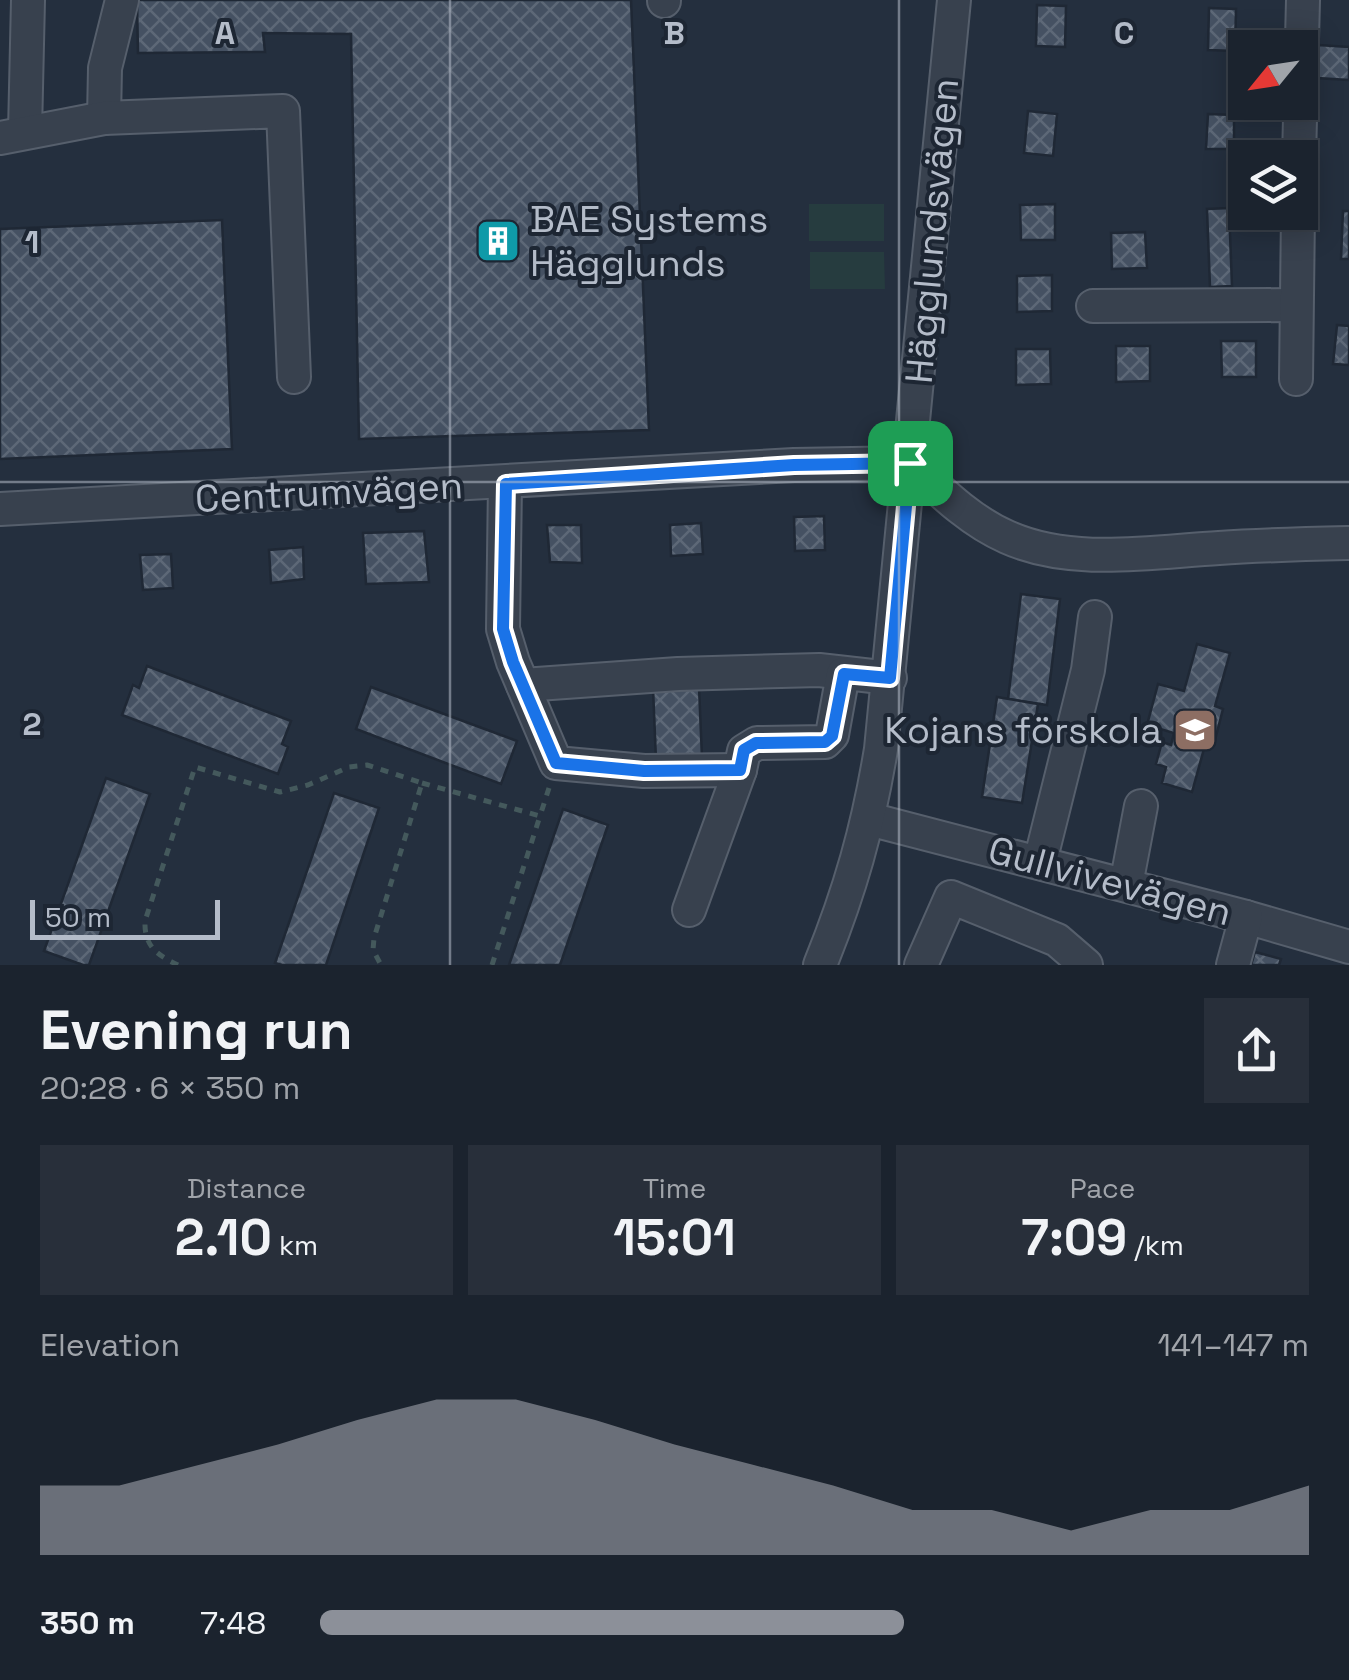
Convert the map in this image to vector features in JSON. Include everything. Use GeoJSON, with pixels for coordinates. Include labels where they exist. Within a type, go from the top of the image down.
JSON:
{"type":"FeatureCollection","features":[{"type":"Feature","properties":{"kind":"street"},"geometry":{"type":"LineString","coordinates":[[28,0],[12,135],[104,118],[283,112],[294,377]]}},
{"type":"Feature","properties":{"kind":"street"},"geometry":{"type":"LineString","coordinates":[[104,118],[105,68],[122,0]]}},
{"type":"Feature","properties":{"kind":"street","name":"Hägglundsvägen"},"geometry":{"type":"LineString","coordinates":[[820,965],[850,890],[869,819],[890,678],[954,0]]}},
{"type":"Feature","properties":{"kind":"street"},"geometry":{"type":"LineString","coordinates":[[1299,140],[1303,0]]}},
{"type":"Feature","properties":{"kind":"street"},"geometry":{"type":"LineString","coordinates":[[1296,380],[1298,230]]}},
{"type":"Feature","properties":{"kind":"street"},"geometry":{"type":"LineString","coordinates":[[1093,306],[1296,305]]}},
{"type":"Feature","properties":{"kind":"street"},"geometry":{"type":"LineString","coordinates":[[910,463],[944,495],[990,529],[1011,540],[1049,550],[1129,554],[1349,543]]}},
{"type":"Feature","properties":{"kind":"street","name":"Centrumvägen"},"geometry":{"type":"LineString","coordinates":[[0,509],[506,484],[794,465],[910,463]]}},
{"type":"Feature","properties":{"kind":"street"},"geometry":{"type":"LineString","coordinates":[[506,484],[503,629],[556,763],[644,771],[740,770]]}},
{"type":"Feature","properties":{"kind":"street"},"geometry":{"type":"LineString","coordinates":[[1040,862],[1088,670],[1095,617]]}},
{"type":"Feature","properties":{"kind":"street"},"geometry":{"type":"LineString","coordinates":[[523,685],[678,674],[819,670],[890,678]]}},
{"type":"Feature","properties":{"kind":"street"},"geometry":{"type":"LineString","coordinates":[[689,910],[744,750],[756,743],[825,742],[832,736],[844,674]]}},
{"type":"Feature","properties":{"kind":"street"},"geometry":{"type":"LineString","coordinates":[[1126,885],[1141,806]]}},
{"type":"Feature","properties":{"kind":"street","name":"Gullvivevägen"},"geometry":{"type":"LineString","coordinates":[[869,819],[1246,917],[1310,951],[1349,948]]}},
{"type":"Feature","properties":{"kind":"street"},"geometry":{"type":"LineString","coordinates":[[921,965],[951,897],[965,843]]}},
{"type":"Feature","properties":{"kind":"street"},"geometry":{"type":"LineString","coordinates":[[951,897],[1057,940],[1086,965]]}},
{"type":"Feature","properties":{"kind":"street"},"geometry":{"type":"LineString","coordinates":[[1233,965],[1246,917]]}},
{"type":"Feature","properties":{"kind":"path"},"geometry":{"type":"LineString","coordinates":[[492,965],[556,763]]}},
{"type":"Feature","properties":{"kind":"path"},"geometry":{"type":"LineString","coordinates":[[178,965],[154,952],[144,933],[145,921],[196,766],[280,792],[308,786],[349,767],[367,765],[540,816]]}},
{"type":"Feature","properties":{"kind":"path"},"geometry":{"type":"LineString","coordinates":[[380,965],[374,938],[422,783]]}},
{"type":"Feature","properties":{"kind":"green space"},"geometry":{"type":"Polygon","coordinates":[[[809,204],[884,204],[884,241],[809,241],[809,204]]]}},
{"type":"Feature","properties":{"kind":"green space"},"geometry":{"type":"Polygon","coordinates":[[[810,252],[884,252],[885,289],[810,289],[810,252]]]}},
{"type":"Feature","properties":{"kind":"building","name":"BAE Systems Hägglunds"},"geometry":{"type":"Polygon","coordinates":[[[137,0],[631,0],[649,430],[359,439],[351,34],[263,33],[265,52],[138,53],[137,0]]]}},
{"type":"Feature","properties":{"kind":"building"},"geometry":{"type":"Polygon","coordinates":[[[1037,5],[1066,6],[1065,47],[1036,46],[1037,5]]]}},
{"type":"Feature","properties":{"kind":"building"},"geometry":{"type":"Polygon","coordinates":[[[1209,8],[1236,9],[1236,30],[1228,30],[1228,51],[1208,50],[1209,8]]]}},
{"type":"Feature","properties":{"kind":"building"},"geometry":{"type":"Polygon","coordinates":[[[1318,45],[1349,47],[1349,80],[1318,78],[1318,45]]]}},
{"type":"Feature","properties":{"kind":"building"},"geometry":{"type":"Polygon","coordinates":[[[1028,111],[1057,114],[1053,156],[1024,153],[1028,111]]]}},
{"type":"Feature","properties":{"kind":"building"},"geometry":{"type":"Polygon","coordinates":[[[1208,114],[1228,115],[1228,120],[1234,120],[1234,140],[1228,140],[1228,149],[1206,149],[1208,114]]]}},
{"type":"Feature","properties":{"kind":"building"},"geometry":{"type":"Polygon","coordinates":[[[1055,204],[1055,240],[1021,240],[1020,205],[1055,204]]]}},
{"type":"Feature","properties":{"kind":"building"},"geometry":{"type":"Polygon","coordinates":[[[1228,208],[1232,286],[1210,287],[1207,209],[1228,208]]]}},
{"type":"Feature","properties":{"kind":"building"},"geometry":{"type":"Polygon","coordinates":[[[1343,211],[1349,211],[1349,259],[1341,259],[1343,211]]]}},
{"type":"Feature","properties":{"kind":"building"},"geometry":{"type":"Polygon","coordinates":[[[222,220],[232,449],[0,459],[0,229],[222,220]]]}},
{"type":"Feature","properties":{"kind":"building"},"geometry":{"type":"Polygon","coordinates":[[[1145,232],[1147,268],[1112,269],[1111,233],[1145,232]]]}},
{"type":"Feature","properties":{"kind":"building"},"geometry":{"type":"Polygon","coordinates":[[[1052,275],[1052,311],[1017,312],[1017,276],[1052,275]]]}},
{"type":"Feature","properties":{"kind":"building"},"geometry":{"type":"Polygon","coordinates":[[[1337,325],[1349,326],[1349,365],[1333,364],[1337,325]]]}},
{"type":"Feature","properties":{"kind":"building"},"geometry":{"type":"Polygon","coordinates":[[[1221,341],[1256,341],[1256,377],[1222,377],[1221,341]]]}},
{"type":"Feature","properties":{"kind":"building"},"geometry":{"type":"Polygon","coordinates":[[[1116,346],[1150,346],[1150,381],[1116,382],[1116,346]]]}},
{"type":"Feature","properties":{"kind":"building"},"geometry":{"type":"Polygon","coordinates":[[[1016,349],[1050,349],[1051,384],[1016,385],[1016,349]]]}},
{"type":"Feature","properties":{"kind":"building"},"geometry":{"type":"Polygon","coordinates":[[[824,516],[825,550],[795,551],[794,517],[824,516]]]}},
{"type":"Feature","properties":{"kind":"building"},"geometry":{"type":"Polygon","coordinates":[[[701,523],[703,554],[671,556],[670,525],[701,523]]]}},
{"type":"Feature","properties":{"kind":"building"},"geometry":{"type":"Polygon","coordinates":[[[547,525],[581,525],[582,563],[550,562],[547,525]]]}},
{"type":"Feature","properties":{"kind":"building"},"geometry":{"type":"Polygon","coordinates":[[[424,531],[429,582],[366,584],[363,533],[424,531]]]}},
{"type":"Feature","properties":{"kind":"building"},"geometry":{"type":"Polygon","coordinates":[[[303,547],[304,579],[271,583],[269,550],[303,547]]]}},
{"type":"Feature","properties":{"kind":"building"},"geometry":{"type":"Polygon","coordinates":[[[171,554],[173,588],[143,590],[140,555],[171,554]]]}},
{"type":"Feature","properties":{"kind":"building"},"geometry":{"type":"Polygon","coordinates":[[[1021,594],[1060,599],[1047,705],[1008,699],[1021,594]]]}},
{"type":"Feature","properties":{"kind":"building"},"geometry":{"type":"Polygon","coordinates":[[[1197,644],[1230,653],[1215,706],[1223,709],[1215,740],[1207,738],[1192,792],[1162,783],[1166,767],[1156,764],[1162,742],[1171,745],[1174,733],[1147,725],[1158,684],[1184,691],[1197,644]]]}},
{"type":"Feature","properties":{"kind":"building"},"geometry":{"type":"Polygon","coordinates":[[[147,666],[291,721],[282,744],[288,747],[278,774],[122,715],[133,685],[139,688],[147,666]]]}},
{"type":"Feature","properties":{"kind":"building"},"geometry":{"type":"Polygon","coordinates":[[[371,687],[517,741],[501,784],[356,729],[371,687]]]}},
{"type":"Feature","properties":{"kind":"building"},"geometry":{"type":"Polygon","coordinates":[[[699,687],[702,758],[656,760],[653,688],[699,687]]]}},
{"type":"Feature","properties":{"kind":"building"},"geometry":{"type":"Polygon","coordinates":[[[997,697],[1038,704],[1022,803],[982,797],[997,697]]]}},
{"type":"Feature","properties":{"kind":"building"},"geometry":{"type":"Polygon","coordinates":[[[106,778],[150,794],[89,965],[83,965],[44,951],[106,778]]]}},
{"type":"Feature","properties":{"kind":"building"},"geometry":{"type":"Polygon","coordinates":[[[334,793],[379,808],[326,965],[275,963],[334,793]]]}},
{"type":"Feature","properties":{"kind":"building"},"geometry":{"type":"Polygon","coordinates":[[[563,809],[608,825],[560,965],[509,965],[563,809]]]}},
{"type":"Feature","properties":{"kind":"building"},"geometry":{"type":"Polygon","coordinates":[[[1255,952],[1281,959],[1279,965],[1251,965],[1255,952]]]}},
{"type":"Feature","properties":{"kind":"place","name":"BAE Systems Hägglunds"},"geometry":{"type":"Point","coordinates":[498,241]}},
{"type":"Feature","properties":{"kind":"place","name":"Kojans förskola"},"geometry":{"type":"Point","coordinates":[1195,730]}},
{"type":"Feature","properties":{"kind":"route"},"geometry":{"type":"LineString","coordinates":[[910,463],[890,678],[844,674],[832,736],[825,742],[756,743],[744,750],[740,770],[644,771],[556,763],[503,629],[506,484],[794,465],[910,463]]}}]}
